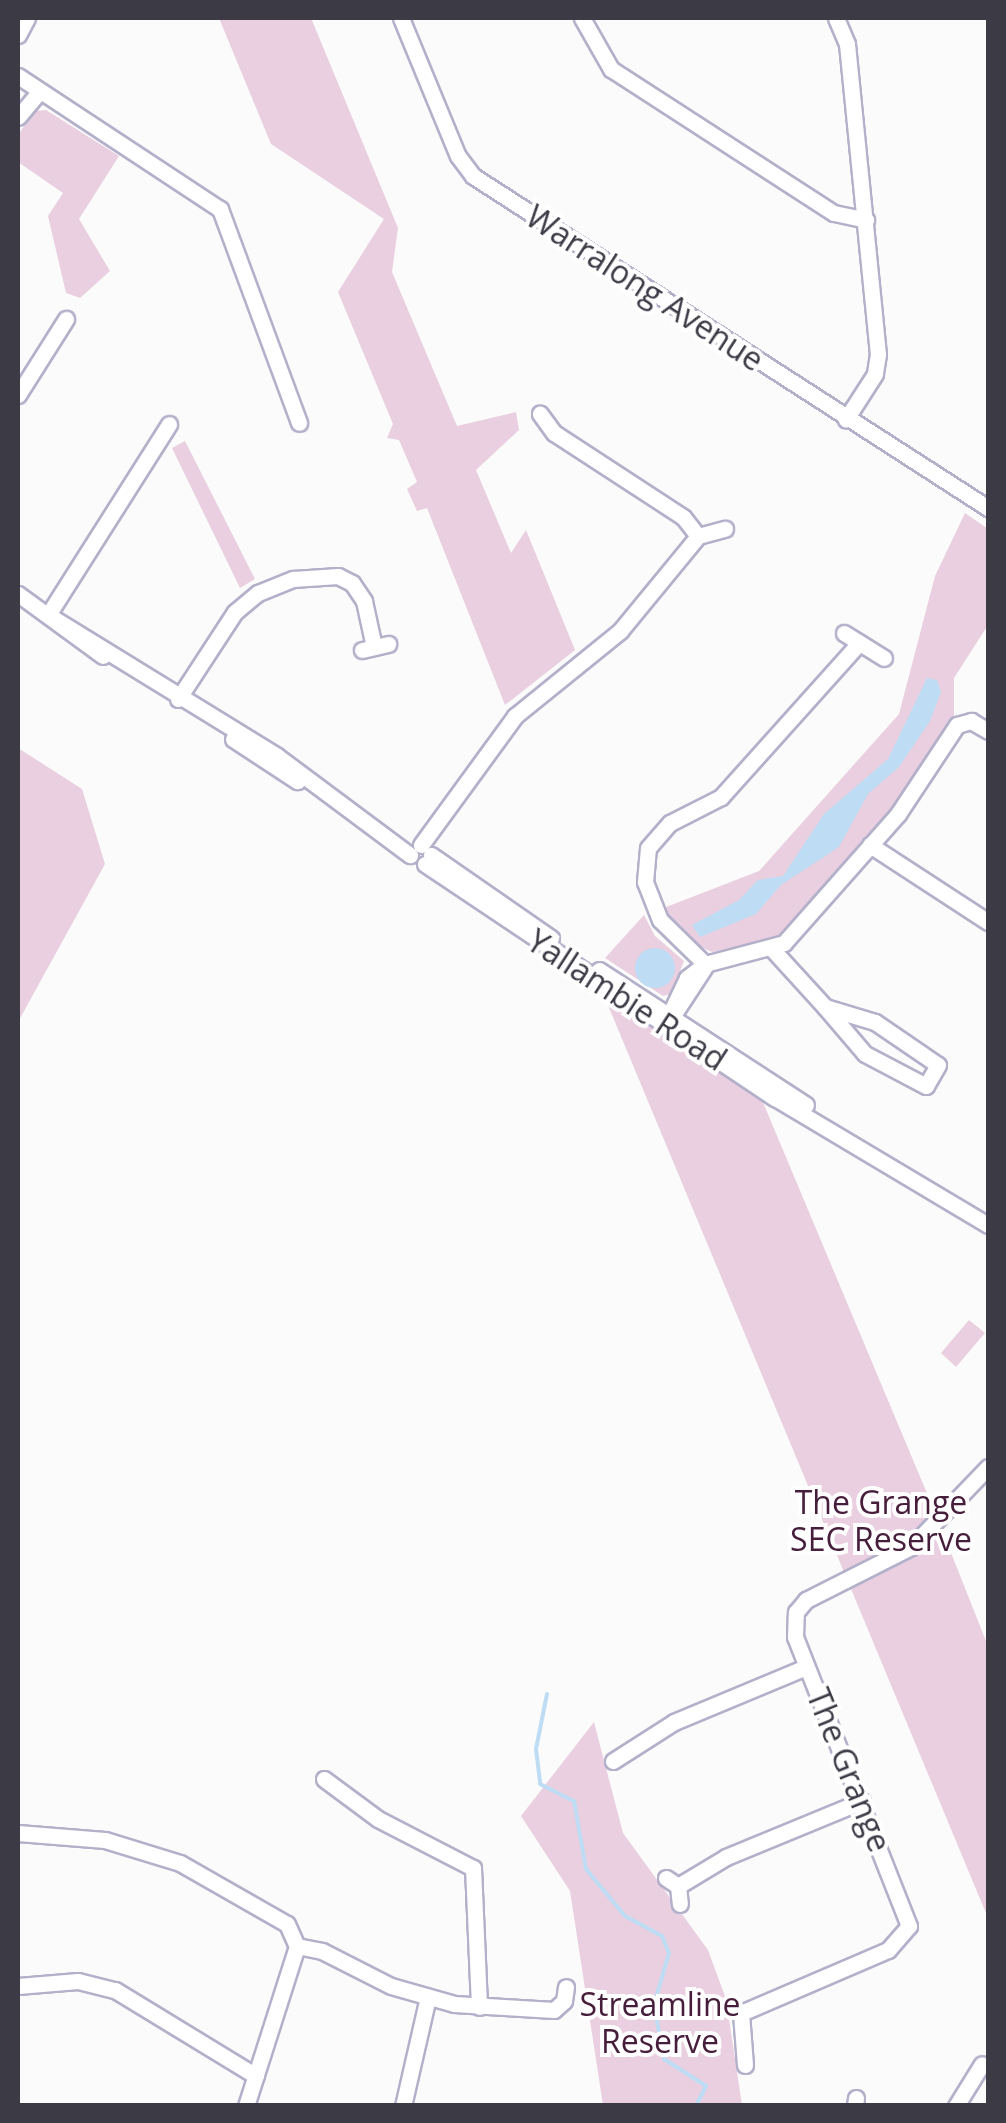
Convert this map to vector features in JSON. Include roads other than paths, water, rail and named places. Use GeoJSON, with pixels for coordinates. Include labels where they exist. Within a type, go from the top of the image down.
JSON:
{"type":"FeatureCollection","features":[{"type":"Feature","properties":{"kind":"street"},"geometry":{"type":"LineString","coordinates":[[18,26],[26,18]]}},
{"type":"Feature","properties":{"kind":"street"},"geometry":{"type":"LineString","coordinates":[[18,35],[26,18]]}},
{"type":"Feature","properties":{"kind":"street","name":"Warralong Avenue"},"geometry":{"type":"LineString","coordinates":[[401,18],[467,171],[963,496],[988,517]]}},
{"type":"Feature","properties":{"kind":"street"},"geometry":{"type":"LineString","coordinates":[[582,18],[611,69],[834,213],[866,220]]}},
{"type":"Feature","properties":{"kind":"street"},"geometry":{"type":"LineString","coordinates":[[836,18],[847,44],[878,362],[846,420]]}},
{"type":"Feature","properties":{"kind":"street"},"geometry":{"type":"LineString","coordinates":[[18,110],[29,84]]}},
{"type":"Feature","properties":{"kind":"street"},"geometry":{"type":"LineString","coordinates":[[18,118],[29,84]]}},
{"type":"Feature","properties":{"kind":"street"},"geometry":{"type":"LineString","coordinates":[[29,84],[226,216],[299,424]]}},
{"type":"Feature","properties":{"kind":"street"},"geometry":{"type":"LineString","coordinates":[[18,396],[66,319]]}},
{"type":"Feature","properties":{"kind":"street"},"geometry":{"type":"LineString","coordinates":[[540,414],[554,433],[684,517],[698,536]]}},
{"type":"Feature","properties":{"kind":"street"},"geometry":{"type":"LineString","coordinates":[[48,614],[170,424]]}},
{"type":"Feature","properties":{"kind":"street","name":"Warralong Avenue"},"geometry":{"type":"LineString","coordinates":[[963,496],[988,508]]}},
{"type":"Feature","properties":{"kind":"street"},"geometry":{"type":"LineString","coordinates":[[422,853],[515,716],[620,631],[698,536],[725,529]]}},
{"type":"Feature","properties":{"kind":"street"},"geometry":{"type":"LineString","coordinates":[[178,699],[235,612],[258,593],[294,579],[338,576],[352,582],[364,601],[375,647]]}},
{"type":"Feature","properties":{"kind":"street","name":"Yallambie Road"},"geometry":{"type":"LineString","coordinates":[[18,594],[94,651],[123,664],[225,730],[274,770],[315,789],[370,826],[422,853],[835,1129],[988,1225]]}},
{"type":"Feature","properties":{"kind":"street"},"geometry":{"type":"LineString","coordinates":[[844,633],[884,658]]}},
{"type":"Feature","properties":{"kind":"street"},"geometry":{"type":"LineString","coordinates":[[705,964],[673,938],[655,910],[644,873],[648,848],[663,828],[721,797],[859,643]]}},
{"type":"Feature","properties":{"kind":"street"},"geometry":{"type":"LineString","coordinates":[[669,1019],[687,978],[705,964],[736,951],[773,950],[870,845],[965,721],[988,731]]}},
{"type":"Feature","properties":{"kind":"street"},"geometry":{"type":"LineString","coordinates":[[870,845],[988,922]]}},
{"type":"Feature","properties":{"kind":"street"},"geometry":{"type":"LineString","coordinates":[[773,950],[865,1054],[926,1086],[938,1065],[875,1022],[825,1006]]}},
{"type":"Feature","properties":{"kind":"street","name":"Yallambie Road"},"geometry":{"type":"LineString","coordinates":[[959,1210],[988,1235]]}},
{"type":"Feature","properties":{"kind":"street","name":"The Grange"},"geometry":{"type":"LineString","coordinates":[[745,2065],[741,2013],[888,1950],[906,1933],[908,1913],[793,1628],[800,1605],[911,1546],[982,1490],[988,1467]]}},
{"type":"Feature","properties":{"kind":"street"},"geometry":{"type":"LineString","coordinates":[[613,1761],[674,1722],[806,1668]]}},
{"type":"Feature","properties":{"kind":"street"},"geometry":{"type":"LineString","coordinates":[[341,1792],[351,1777]]}},
{"type":"Feature","properties":{"kind":"street"},"geometry":{"type":"LineString","coordinates":[[324,1779],[392,1828],[473,1868],[479,2007]]}},
{"type":"Feature","properties":{"kind":"street"},"geometry":{"type":"LineString","coordinates":[[680,1904],[672,1882],[862,1801]]}},
{"type":"Feature","properties":{"kind":"street"},"geometry":{"type":"LineString","coordinates":[[18,1833],[106,1840],[180,1863],[287,1924],[297,1946],[246,2106]]}},
{"type":"Feature","properties":{"kind":"street"},"geometry":{"type":"LineString","coordinates":[[297,1946],[428,1997],[479,2007],[554,2010],[564,2002],[566,1987]]}},
{"type":"Feature","properties":{"kind":"street"},"geometry":{"type":"LineString","coordinates":[[18,1986],[78,1981],[115,1990],[256,2076]]}},
{"type":"Feature","properties":{"kind":"street"},"geometry":{"type":"LineString","coordinates":[[403,2106],[428,1997]]}},
{"type":"Feature","properties":{"kind":"street"},"geometry":{"type":"LineString","coordinates":[[956,2106],[982,2064]]}},
{"type":"Feature","properties":{"kind":"water"},"geometry":{"type":"Polygon","coordinates":[[[927,678],[937,680],[941,692],[930,721],[899,767],[868,794],[839,847],[781,885],[756,914],[700,937],[692,925],[739,900],[758,880],[783,876],[824,814],[888,759],[927,678]]]}},
{"type":"Feature","properties":{"kind":"water"},"geometry":{"type":"Polygon","coordinates":[[[655,948],[669,954],[675,968],[669,982],[655,988],[641,982],[635,968],[641,954],[655,948]]]}},
{"type":"Feature","properties":{"kind":"waterway"},"geometry":{"type":"LineString","coordinates":[[547,1694],[536,1749],[540,1784],[574,1801],[586,1869],[625,1916],[662,1936],[669,1953],[654,2005],[664,2059],[706,2086],[696,2106]]}},
{"type":"Feature","properties":{"kind":"park label","name":"The Grange SEC Reserve"},"geometry":{"type":"Point","coordinates":[881,1522]}},
{"type":"Feature","properties":{"kind":"park label","name":"Streamline Reserve"},"geometry":{"type":"Point","coordinates":[660,2024]}}]}
